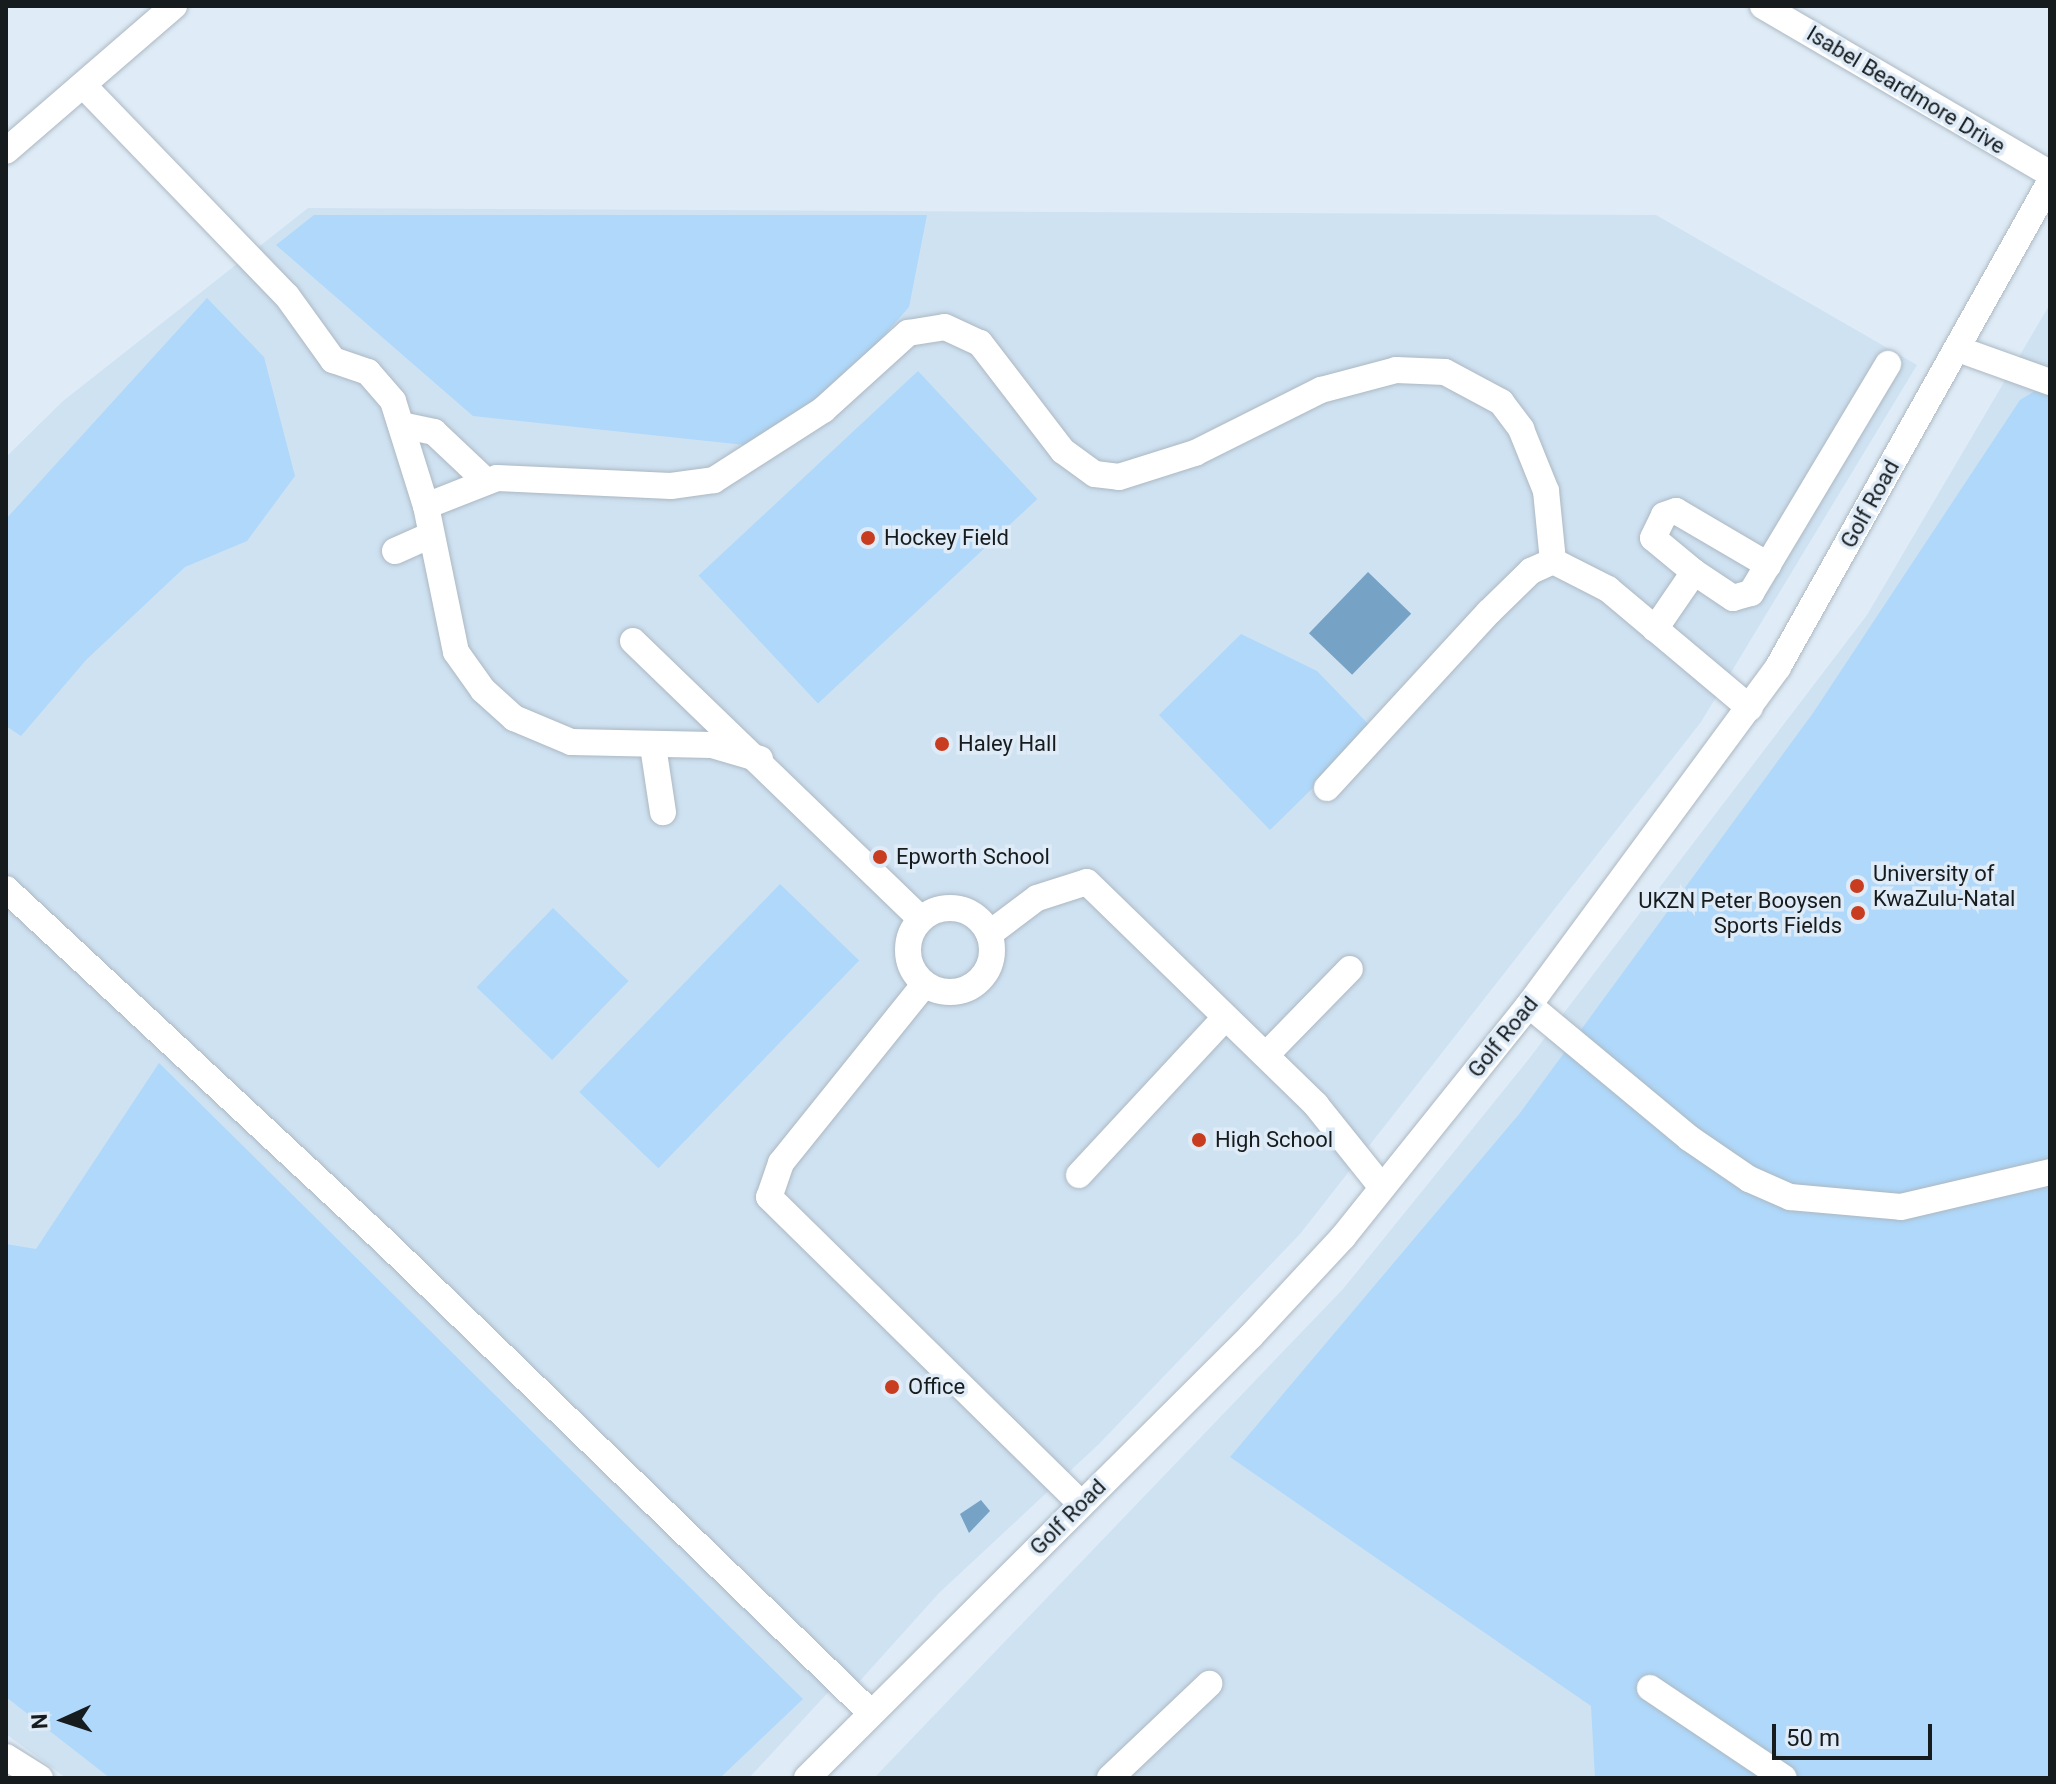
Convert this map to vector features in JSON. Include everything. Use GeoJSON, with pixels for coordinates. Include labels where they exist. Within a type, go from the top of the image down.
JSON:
{"type":"FeatureCollection","features":[{"type":"Feature","properties":{"kind":"street"},"geometry":{"type":"LineString","coordinates":[[6,151],[174,6]]}},
{"type":"Feature","properties":{"kind":"street","name":"Isabel Beardmore Drive"},"geometry":{"type":"LineString","coordinates":[[1763,6],[2050,174]]}},
{"type":"Feature","properties":{"kind":"street"},"geometry":{"type":"LineString","coordinates":[[83,85],[242,255],[287,296],[333,360],[381,384],[401,425],[426,506],[436,577],[456,652],[514,718],[571,742],[712,745],[760,759]]}},
{"type":"Feature","properties":{"kind":"street","name":"Golf Road"},"geometry":{"type":"LineString","coordinates":[[808,1778],[1251,1336],[1529,1005],[1750,708],[1958,349],[2050,182]]}},
{"type":"Feature","properties":{"kind":"street"},"geometry":{"type":"LineString","coordinates":[[426,506],[486,481],[714,480],[823,410],[908,333],[945,327],[980,343],[1063,451],[1095,474],[1119,477],[1195,453],[1321,390],[1396,370],[1445,372],[1501,402],[1521,429],[1546,491],[1553,561]]}},
{"type":"Feature","properties":{"kind":"street"},"geometry":{"type":"LineString","coordinates":[[1958,349],[2050,382]]}},
{"type":"Feature","properties":{"kind":"street"},"geometry":{"type":"LineString","coordinates":[[1768,565],[1676,511],[1664,515],[1653,538],[1694,572],[1742,599],[1768,565],[1888,364]]}},
{"type":"Feature","properties":{"kind":"street"},"geometry":{"type":"LineString","coordinates":[[401,425],[434,432],[486,481]]}},
{"type":"Feature","properties":{"kind":"street"},"geometry":{"type":"LineString","coordinates":[[395,551],[431,535]]}},
{"type":"Feature","properties":{"kind":"street"},"geometry":{"type":"LineString","coordinates":[[1327,788],[1489,612],[1531,571],[1553,561],[1581,570],[1750,708]]}},
{"type":"Feature","properties":{"kind":"street"},"geometry":{"type":"LineString","coordinates":[[1655,629],[1694,572]]}},
{"type":"Feature","properties":{"kind":"street"},"geometry":{"type":"LineString","coordinates":[[633,641],[760,759],[921,919]]}},
{"type":"Feature","properties":{"kind":"street"},"geometry":{"type":"LineString","coordinates":[[653,746],[663,812]]}},
{"type":"Feature","properties":{"kind":"street"},"geometry":{"type":"LineString","coordinates":[[989,934],[1037,898],[1087,882],[1224,1019],[1266,1055],[1380,1185]]}},
{"type":"Feature","properties":{"kind":"street"},"geometry":{"type":"LineString","coordinates":[[6,889],[385,1242],[871,1713]]}},
{"type":"Feature","properties":{"kind":"street"},"geometry":{"type":"LineString","coordinates":[[959,909],[989,934],[991,961],[976,984],[950,993],[924,985],[908,945],[921,919],[959,909]]}},
{"type":"Feature","properties":{"kind":"street"},"geometry":{"type":"LineString","coordinates":[[1266,1055],[1350,969]]}},
{"type":"Feature","properties":{"kind":"street"},"geometry":{"type":"LineString","coordinates":[[924,985],[781,1163],[769,1197],[1081,1504]]}},
{"type":"Feature","properties":{"kind":"street"},"geometry":{"type":"LineString","coordinates":[[1529,1005],[1689,1138],[1749,1179],[1790,1197],[1901,1207],[2050,1172]]}},
{"type":"Feature","properties":{"kind":"street"},"geometry":{"type":"LineString","coordinates":[[1079,1175],[1224,1019]]}},
{"type":"Feature","properties":{"kind":"street"},"geometry":{"type":"LineString","coordinates":[[1110,1778],[1209,1684]]}},
{"type":"Feature","properties":{"kind":"street"},"geometry":{"type":"LineString","coordinates":[[1650,1688],[1784,1778]]}},
{"type":"Feature","properties":{"kind":"street"},"geometry":{"type":"LineString","coordinates":[[6,1757],[40,1778]]}},
{"type":"Feature","properties":{"kind":"shaded area","name":"Epworth School"},"geometry":{"type":"Polygon","coordinates":[[[308,208],[1656,215],[1917,365],[1701,722],[1300,1234],[1099,1444],[939,1593],[858,1683],[846,1673],[749,1778],[66,1778],[6,1734],[6,457],[63,401],[308,208]]]}},
{"type":"Feature","properties":{"kind":"shaded area"},"geometry":{"type":"Polygon","coordinates":[[[314,215],[927,215],[909,307],[801,430],[745,445],[473,416],[276,245],[314,215]]]}},
{"type":"Feature","properties":{"kind":"shaded area"},"geometry":{"type":"Polygon","coordinates":[[[207,298],[264,357],[295,476],[247,541],[185,567],[86,660],[21,736],[6,726],[6,519],[207,298]]]}},
{"type":"Feature","properties":{"kind":"shaded area","name":"UKZN Peter Booysen Sports Fields"},"geometry":{"type":"Polygon","coordinates":[[[2050,304],[2050,1778],[874,1778],[1343,1289],[1528,1060],[1867,615],[2050,304]]]}},
{"type":"Feature","properties":{"kind":"shaded area","name":"Hockey Field"},"geometry":{"type":"Polygon","coordinates":[[[918,371],[1037,499],[818,704],[699,576],[918,371]]]}},
{"type":"Feature","properties":{"kind":"shaded area","name":"UKZN Peter Booysen Sports Fields"},"geometry":{"type":"Polygon","coordinates":[[[2050,382],[2050,1778],[1595,1778],[1591,1706],[1230,1457],[1520,1113],[1813,713],[2020,400],[2050,382]]]}},
{"type":"Feature","properties":{"kind":"shaded area"},"geometry":{"type":"Polygon","coordinates":[[[1368,572],[1411,614],[1352,675],[1309,633],[1368,572]]]}},
{"type":"Feature","properties":{"kind":"shaded area"},"geometry":{"type":"Polygon","coordinates":[[[1241,634],[1317,671],[1373,729],[1270,830],[1159,715],[1241,634]]]}},
{"type":"Feature","properties":{"kind":"shaded area"},"geometry":{"type":"Polygon","coordinates":[[[780,884],[859,960],[658,1168],[579,1092],[780,884]]]}},
{"type":"Feature","properties":{"kind":"shaded area"},"geometry":{"type":"Polygon","coordinates":[[[553,908],[629,981],[552,1060],[477,987],[553,908]]]}},
{"type":"Feature","properties":{"kind":"shaded area"},"geometry":{"type":"Polygon","coordinates":[[[159,1063],[803,1699],[720,1778],[110,1778],[6,1697],[6,1244],[36,1249],[159,1063]]]}},
{"type":"Feature","properties":{"kind":"shaded area"},"geometry":{"type":"Polygon","coordinates":[[[981,1500],[990,1511],[969,1533],[960,1514],[981,1500]]]}},
{"type":"Feature","properties":{"kind":"place","name":"Hockey Field"},"geometry":{"type":"Point","coordinates":[868,538]}},
{"type":"Feature","properties":{"kind":"place","name":"Haley Hall"},"geometry":{"type":"Point","coordinates":[942,744]}},
{"type":"Feature","properties":{"kind":"place","name":"Epworth School"},"geometry":{"type":"Point","coordinates":[880,857]}},
{"type":"Feature","properties":{"kind":"place","name":"University of KwaZulu-Natal"},"geometry":{"type":"Point","coordinates":[1857,886]}},
{"type":"Feature","properties":{"kind":"place","name":"UKZN Peter Booysen Sports Fields"},"geometry":{"type":"Point","coordinates":[1858,913]}},
{"type":"Feature","properties":{"kind":"place","name":"High School"},"geometry":{"type":"Point","coordinates":[1199,1140]}},
{"type":"Feature","properties":{"kind":"place","name":"Office"},"geometry":{"type":"Point","coordinates":[892,1387]}}]}
